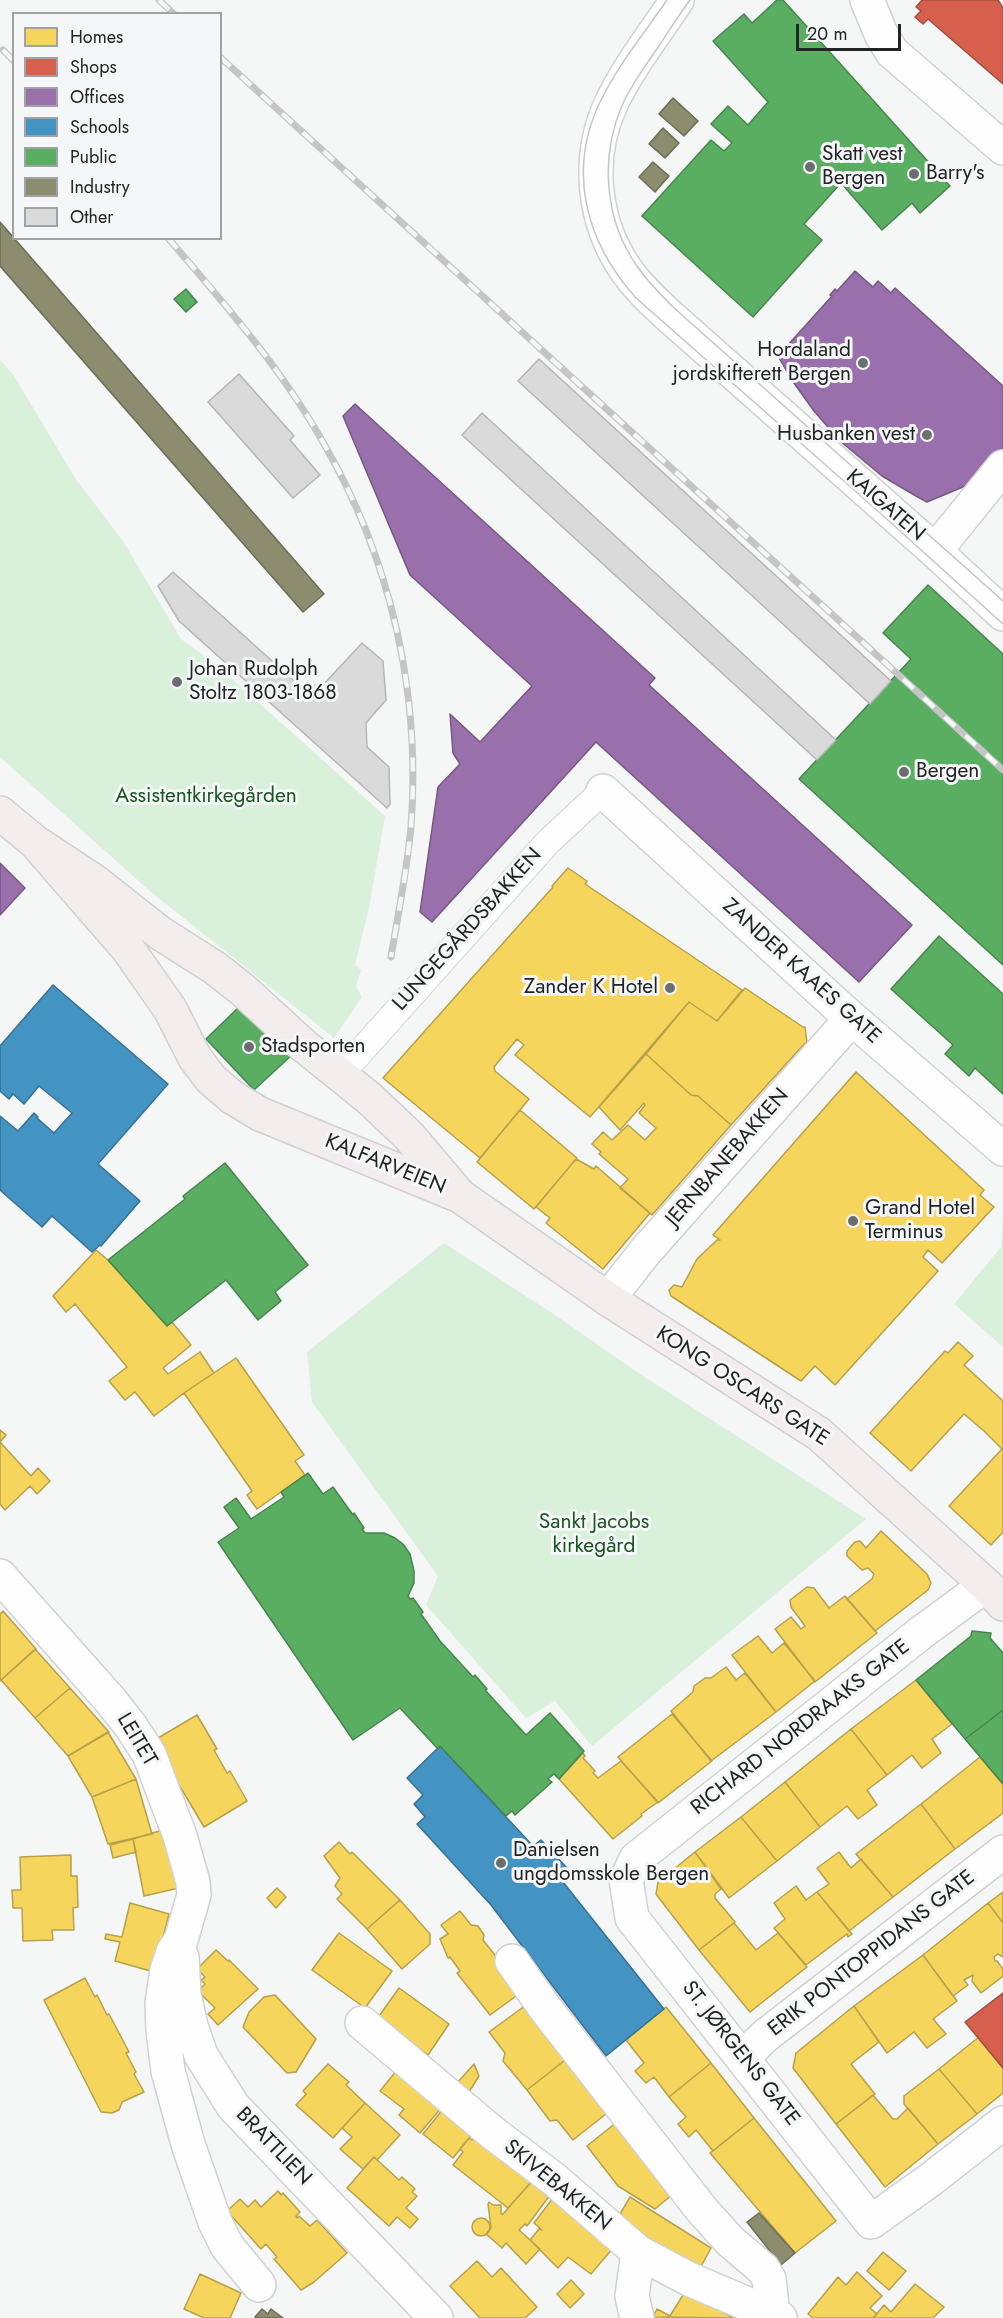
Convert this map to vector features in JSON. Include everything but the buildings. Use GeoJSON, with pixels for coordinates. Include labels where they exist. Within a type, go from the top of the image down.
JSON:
{"type":"FeatureCollection","features":[{"type":"Feature","properties":{"kind":"main road","name":"KALFARVEIEN"},"geometry":{"type":"LineString","coordinates":[[0,813],[35,842],[94,881],[160,933],[215,968],[409,1136],[460,1196]]}},
{"type":"Feature","properties":{"kind":"main road","name":"KALFARVEIEN"},"geometry":{"type":"LineString","coordinates":[[35,842],[128,949],[170,1009],[195,1058],[211,1079],[232,1097],[260,1114],[460,1196]]}},
{"type":"Feature","properties":{"kind":"main road","name":"KONG OSCARS GATE"},"geometry":{"type":"LineString","coordinates":[[460,1196],[608,1299],[819,1434],[997,1589]]}},
{"type":"Feature","properties":{"kind":"street"},"geometry":{"type":"LineString","coordinates":[[867,0],[882,36],[892,52],[1003,148]]}},
{"type":"Feature","properties":{"kind":"street","name":"KAIGATEN"},"geometry":{"type":"LineString","coordinates":[[674,5],[621,85],[603,124],[598,144],[599,209],[613,249],[643,291],[1003,614]]}},
{"type":"Feature","properties":{"kind":"street"},"geometry":{"type":"LineString","coordinates":[[935,551],[1003,467]]}},
{"type":"Feature","properties":{"kind":"street","name":"ZANDER KAAES GATE"},"geometry":{"type":"LineString","coordinates":[[603,791],[851,1019],[1003,1149]]}},
{"type":"Feature","properties":{"kind":"street","name":"LUNGEGÅRDSBAKKEN"},"geometry":{"type":"LineString","coordinates":[[339,1076],[548,842],[603,791]]}},
{"type":"Feature","properties":{"kind":"street","name":"JERNBANEBAKKEN"},"geometry":{"type":"LineString","coordinates":[[608,1299],[645,1252],[851,1019]]}},
{"type":"Feature","properties":{"kind":"street","name":"LEITET"},"geometry":{"type":"LineString","coordinates":[[0,1576],[111,1701],[149,1754],[180,1836],[192,1882],[194,1895],[181,1940]]}},
{"type":"Feature","properties":{"kind":"street","name":"RICHARD NORDRAAKS GATE"},"geometry":{"type":"LineString","coordinates":[[626,1880],[636,1859],[922,1632],[997,1589]]}},
{"type":"Feature","properties":{"kind":"street","name":"ERIK PONTOPPIDANS GATE"},"geometry":{"type":"LineString","coordinates":[[743,2057],[765,2036],[1003,1852]]}},
{"type":"Feature","properties":{"kind":"street","name":"ST. JØRGENS GATE"},"geometry":{"type":"LineString","coordinates":[[626,1880],[632,1918],[871,2222],[930,2180],[1003,2123]]}},
{"type":"Feature","properties":{"kind":"street"},"geometry":{"type":"LineString","coordinates":[[181,1940],[173,1952],[167,1970],[162,2003],[168,2071],[188,2144],[215,2222],[227,2246],[260,2285]]}},
{"type":"Feature","properties":{"kind":"street","name":"BRATTLIEN"},"geometry":{"type":"LineString","coordinates":[[181,1940],[184,1994],[191,2026],[201,2055],[215,2079],[255,2131],[436,2318]]}},
{"type":"Feature","properties":{"kind":"street","name":"SKIVEBAKKEN"},"geometry":{"type":"LineString","coordinates":[[512,1961],[545,2008],[702,2210],[730,2241],[763,2269],[769,2279],[777,2316]]}},
{"type":"Feature","properties":{"kind":"street","name":"SKIVEBAKKEN"},"geometry":{"type":"LineString","coordinates":[[362,2023],[493,2133],[555,2180],[638,2252],[689,2279],[777,2316]]}},
{"type":"Feature","properties":{"kind":"street"},"geometry":{"type":"LineString","coordinates":[[636,2318],[632,2296],[638,2252]]}},
{"type":"Feature","properties":{"kind":"green space","name":"Assistentkirkegården"},"geometry":{"type":"Polygon","coordinates":[[[0,360],[13,374],[75,478],[123,541],[181,639],[219,667],[385,816],[369,908],[355,965],[361,970],[356,986],[362,997],[334,1038],[151,892],[0,757],[0,360]]]}},
{"type":"Feature","properties":{"kind":"green space"},"geometry":{"type":"Polygon","coordinates":[[[1003,1216],[1003,1347],[954,1304],[1001,1247],[1003,1216]]]}},
{"type":"Feature","properties":{"kind":"green space","name":"Sankt Jacobs kirkegård"},"geometry":{"type":"Polygon","coordinates":[[[444,1243],[555,1315],[637,1372],[866,1519],[592,1746],[555,1701],[526,1718],[426,1605],[438,1576],[312,1402],[307,1352],[444,1243]]]}},
{"type":"Feature","properties":{"kind":"tram line"},"geometry":{"type":"LineString","coordinates":[[667,0],[616,74],[601,100],[590,127],[585,153],[584,179],[587,205],[594,229],[605,253],[636,298],[1003,624]]}},
{"type":"Feature","properties":{"kind":"tram line"},"geometry":{"type":"LineString","coordinates":[[690,0],[632,87],[614,128],[608,169],[609,189],[612,210],[626,248],[645,277],[673,307],[1003,601]]}},
{"type":"Feature","properties":{"kind":"railway"},"geometry":{"type":"LineString","coordinates":[[159,0],[172,12]]}},
{"type":"Feature","properties":{"kind":"railway"},"geometry":{"type":"LineString","coordinates":[[3,50],[12,59]]}},
{"type":"Feature","properties":{"kind":"railway"},"geometry":{"type":"LineString","coordinates":[[222,59],[1003,770]]}},
{"type":"Feature","properties":{"kind":"railway"},"geometry":{"type":"LineString","coordinates":[[170,240],[251,337],[308,416],[347,488],[384,581],[406,678],[413,777],[411,827],[391,957]]}},
{"type":"Feature","properties":{"kind":"place","name":"Skatt vest Bergen"},"geometry":{"type":"Point","coordinates":[810,167]}},
{"type":"Feature","properties":{"kind":"place","name":"Barry's"},"geometry":{"type":"Point","coordinates":[914,174]}},
{"type":"Feature","properties":{"kind":"place","name":"Hordaland jordskifterett Bergen"},"geometry":{"type":"Point","coordinates":[863,363]}},
{"type":"Feature","properties":{"kind":"place","name":"Husbanken vest"},"geometry":{"type":"Point","coordinates":[927,435]}},
{"type":"Feature","properties":{"kind":"place","name":"Johan Rudolph Stoltz 1803-1868"},"geometry":{"type":"Point","coordinates":[177,682]}},
{"type":"Feature","properties":{"kind":"place","name":"Bergen"},"geometry":{"type":"Point","coordinates":[904,772]}},
{"type":"Feature","properties":{"kind":"place","name":"Zander K Hotel"},"geometry":{"type":"Point","coordinates":[670,988]}},
{"type":"Feature","properties":{"kind":"place","name":"Stadsporten"},"geometry":{"type":"Point","coordinates":[249,1047]}},
{"type":"Feature","properties":{"kind":"place","name":"Grand Hotel Terminus"},"geometry":{"type":"Point","coordinates":[853,1221]}},
{"type":"Feature","properties":{"kind":"place","name":"Danielsen ungdomsskole Bergen"},"geometry":{"type":"Point","coordinates":[501,1863]}}]}
